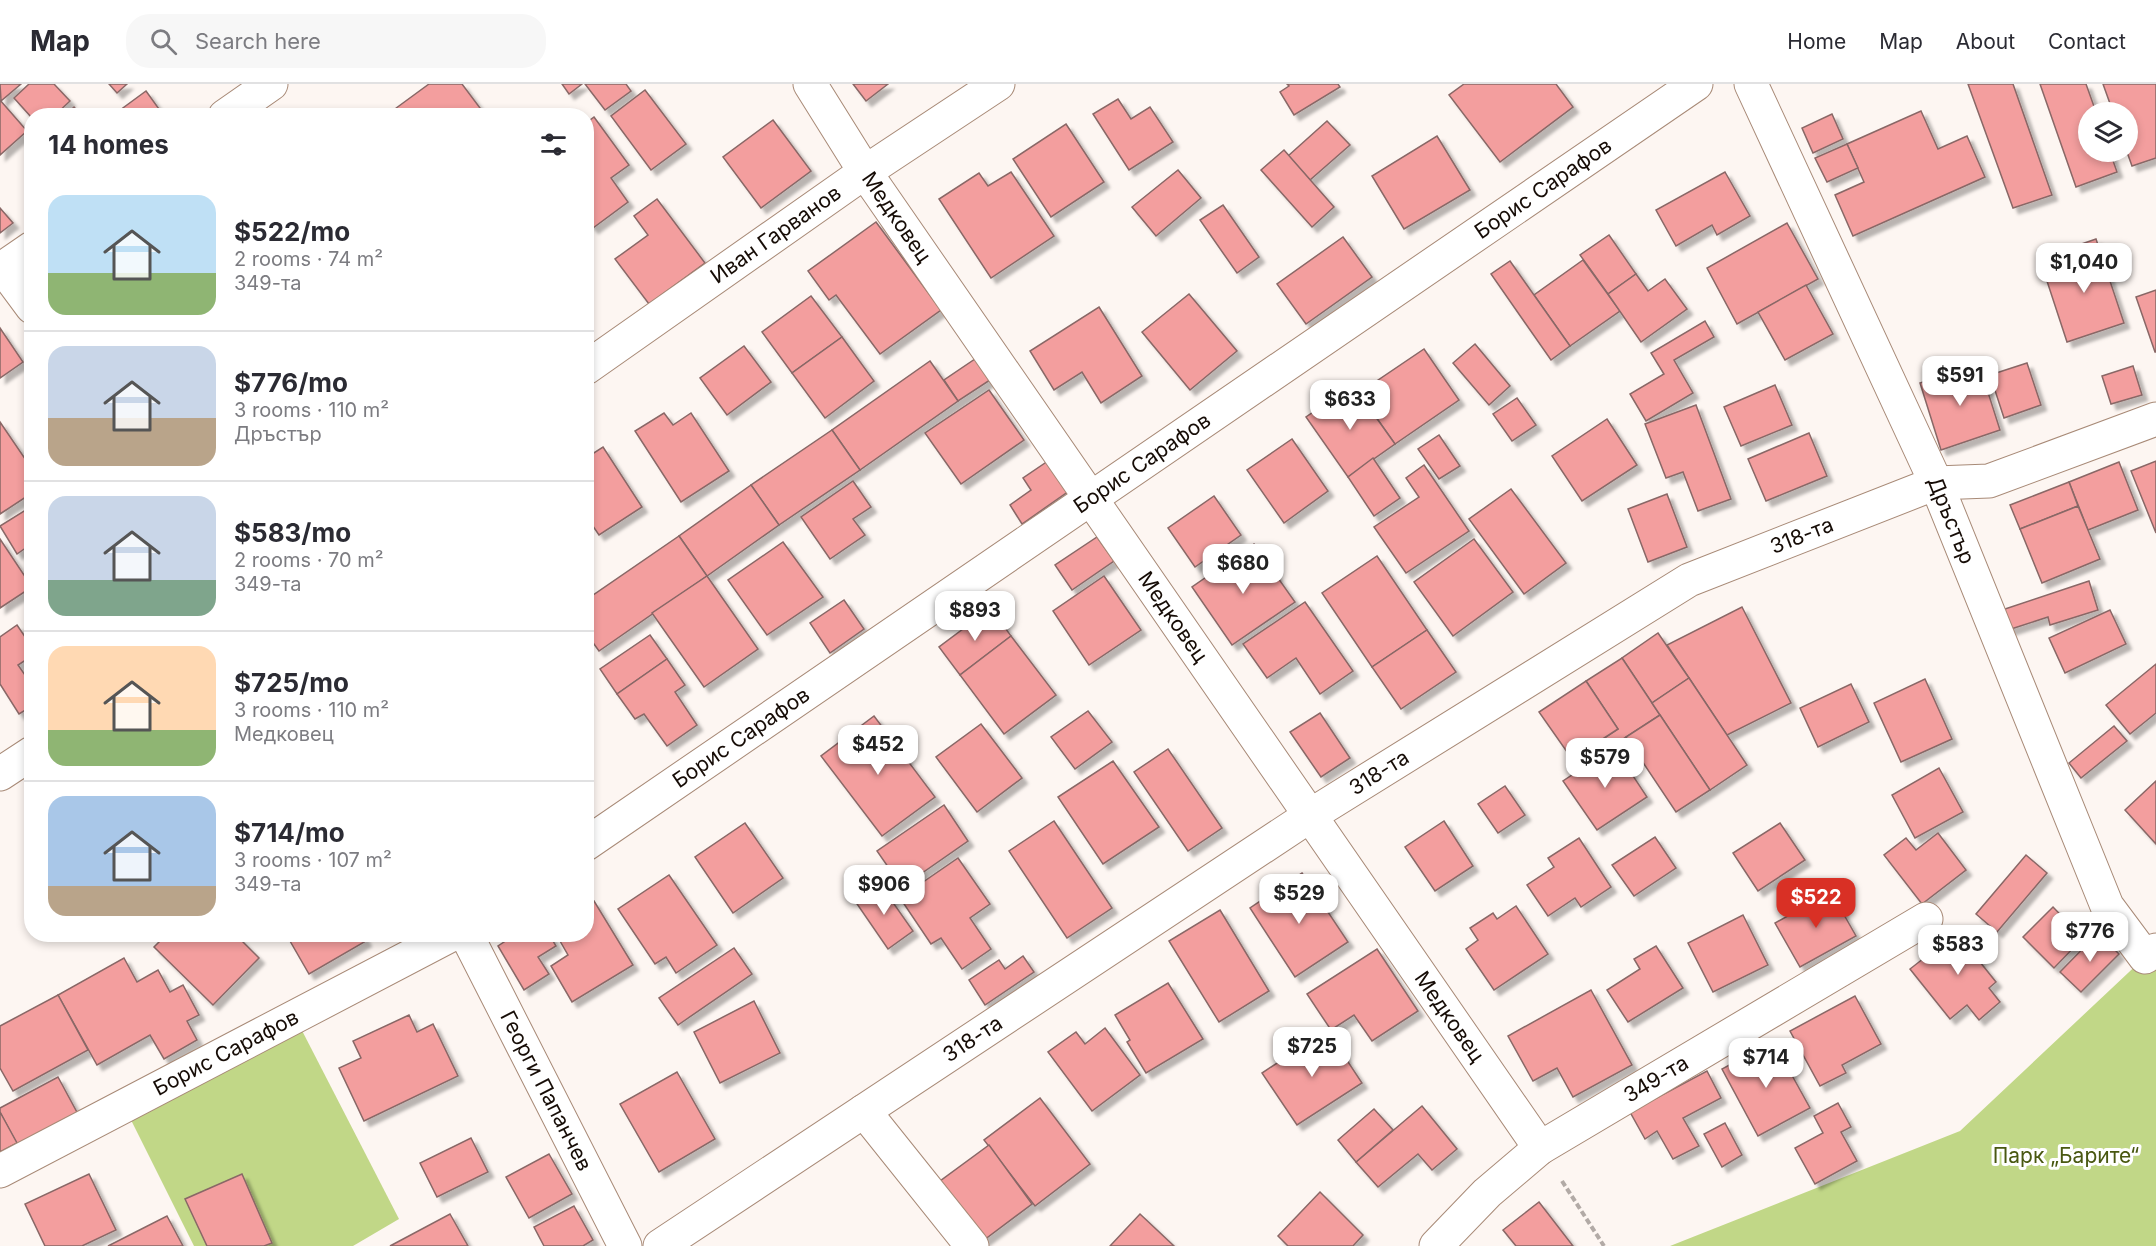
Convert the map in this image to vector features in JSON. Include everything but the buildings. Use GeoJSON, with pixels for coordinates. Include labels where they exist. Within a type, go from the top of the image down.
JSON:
{"type":"FeatureCollection","features":[{"type":"Feature","properties":{"kind":"street"},"geometry":{"type":"LineString","coordinates":[[236,108],[271,84]]}},
{"type":"Feature","properties":{"kind":"street","name":"Медковец"},"geometry":{"type":"LineString","coordinates":[[810,84],[865,172],[1540,1148]]}},
{"type":"Feature","properties":{"kind":"street","name":"Иван Гарванов"},"geometry":{"type":"LineString","coordinates":[[594,362],[865,172],[998,84]]}},
{"type":"Feature","properties":{"kind":"street","name":"Борис Сарафов"},"geometry":{"type":"LineString","coordinates":[[594,839],[1696,84]]}},
{"type":"Feature","properties":{"kind":"street","name":"Дръстър"},"geometry":{"type":"LineString","coordinates":[[1751,84],[1936,483],[2107,906],[2151,953]]}},
{"type":"Feature","properties":{"kind":"street"},"geometry":{"type":"LineString","coordinates":[[24,254],[2,269],[24,297]]}},
{"type":"Feature","properties":{"kind":"street","name":"318-та"},"geometry":{"type":"LineString","coordinates":[[660,1246],[1311,815],[1689,580],[1936,483],[1989,481],[2156,419]]}},
{"type":"Feature","properties":{"kind":"street"},"geometry":{"type":"LineString","coordinates":[[0,774],[24,758]]}},
{"type":"Feature","properties":{"kind":"street","name":"349-та"},"geometry":{"type":"LineString","coordinates":[[1437,1246],[1486,1193],[1540,1148],[1926,919]]}},
{"type":"Feature","properties":{"kind":"street","name":"Борис Сарафов"},"geometry":{"type":"LineString","coordinates":[[0,1171],[438,942]]}},
{"type":"Feature","properties":{"kind":"street","name":"Георги Папанчев"},"geometry":{"type":"LineString","coordinates":[[470,942],[626,1246]]}},
{"type":"Feature","properties":{"kind":"street"},"geometry":{"type":"LineString","coordinates":[[864,1111],[972,1246]]}},
{"type":"Feature","properties":{"kind":"path"},"geometry":{"type":"LineString","coordinates":[[1540,1148],[1604,1246]]}},
{"type":"Feature","properties":{"kind":"green space","name":"Парк „Барите“"},"geometry":{"type":"Polygon","coordinates":[[[2156,950],[2156,1246],[1670,1246],[1960,1131],[2145,957],[2156,950]]]}},
{"type":"Feature","properties":{"kind":"green space"},"geometry":{"type":"Polygon","coordinates":[[[295,1017],[399,1219],[353,1246],[194,1246],[124,1106],[295,1017]]]}}]}
